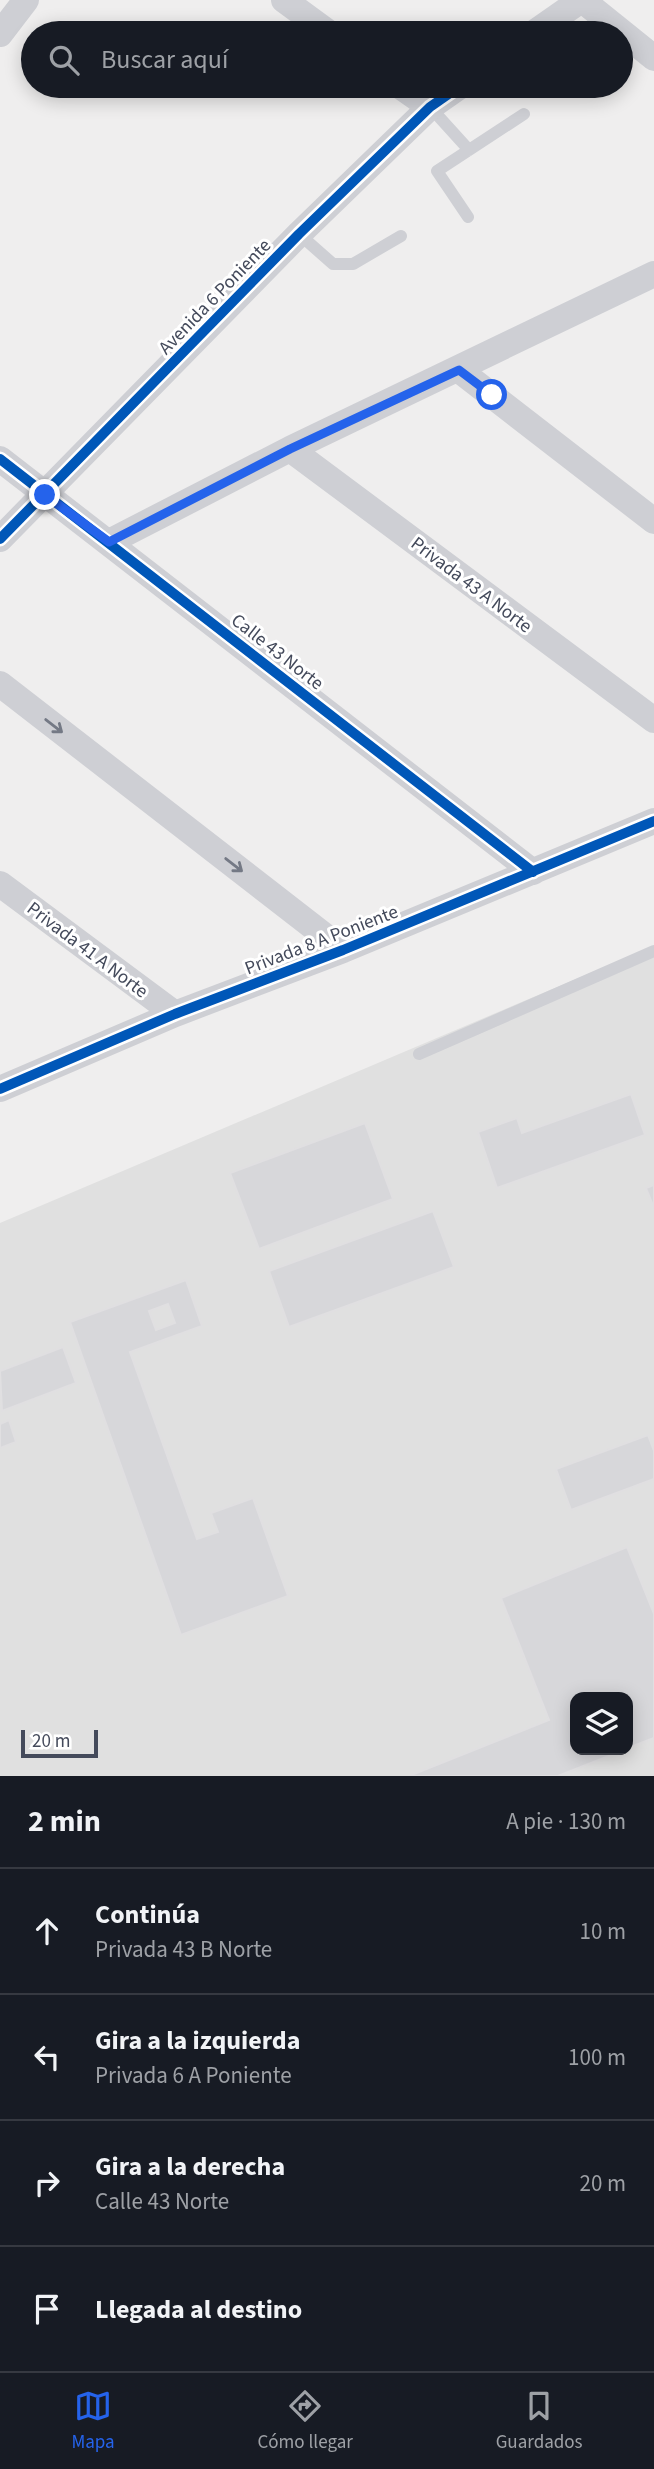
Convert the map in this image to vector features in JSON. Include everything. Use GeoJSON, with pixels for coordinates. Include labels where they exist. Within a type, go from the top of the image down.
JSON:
{"type":"FeatureCollection","features":[{"type":"Feature","properties":{"kind":"street"},"geometry":{"type":"LineString","coordinates":[[0,34],[26,0]]}},
{"type":"Feature","properties":{"kind":"street"},"geometry":{"type":"LineString","coordinates":[[284,0],[313,21]]}},
{"type":"Feature","properties":{"kind":"street"},"geometry":{"type":"LineString","coordinates":[[551,21],[582,0],[608,21]]}},
{"type":"Feature","properties":{"kind":"street"},"geometry":{"type":"LineString","coordinates":[[633,41],[654,58]]}},
{"type":"Feature","properties":{"kind":"street"},"geometry":{"type":"LineString","coordinates":[[417,98],[430,107]]}},
{"type":"Feature","properties":{"kind":"street","name":"Avenida 6 Poniente"},"geometry":{"type":"LineString","coordinates":[[0,539],[299,234],[430,107],[443,98]]}},
{"type":"Feature","properties":{"kind":"street"},"geometry":{"type":"LineString","coordinates":[[109,542],[290,449],[649,284]]}},
{"type":"Feature","properties":{"kind":"street"},"geometry":{"type":"LineString","coordinates":[[459,370],[654,521]]}},
{"type":"Feature","properties":{"kind":"street","name":"Privada 43 A Norte"},"geometry":{"type":"LineString","coordinates":[[290,449],[654,720]]}},
{"type":"Feature","properties":{"kind":"street","name":"Calle 43 Norte"},"geometry":{"type":"LineString","coordinates":[[0,459],[534,872]]}},
{"type":"Feature","properties":{"kind":"street"},"geometry":{"type":"LineString","coordinates":[[0,684],[343,950]]}},
{"type":"Feature","properties":{"kind":"street","name":"Privada 8 A Poniente"},"geometry":{"type":"LineString","coordinates":[[0,1089],[175,1014],[343,950],[654,821]]}},
{"type":"Feature","properties":{"kind":"street","name":"Privada 41 A Norte"},"geometry":{"type":"LineString","coordinates":[[0,884],[175,1014]]}},
{"type":"Feature","properties":{"kind":"lane"},"geometry":{"type":"LineString","coordinates":[[430,107],[469,150]]}},
{"type":"Feature","properties":{"kind":"lane"},"geometry":{"type":"LineString","coordinates":[[468,217],[437,171],[524,114]]}},
{"type":"Feature","properties":{"kind":"lane"},"geometry":{"type":"LineString","coordinates":[[299,234],[333,264],[353,264],[401,236]]}},
{"type":"Feature","properties":{"kind":"lane"},"geometry":{"type":"LineString","coordinates":[[419,1054],[654,951]]}},
{"type":"Feature","properties":{"kind":"shaded area"},"geometry":{"type":"Polygon","coordinates":[[[654,946],[654,1776],[0,1776],[0,1223],[654,946]]]}},
{"type":"Feature","properties":{"kind":"building"},"geometry":{"type":"Polygon","coordinates":[[[631,1094],[645,1135],[497,1188],[478,1132],[517,1118],[522,1133],[631,1094]]]}},
{"type":"Feature","properties":{"kind":"building"},"geometry":{"type":"Polygon","coordinates":[[[365,1123],[393,1199],[259,1249],[230,1173],[365,1123]]]}},
{"type":"Feature","properties":{"kind":"building"},"geometry":{"type":"Polygon","coordinates":[[[654,1185],[654,1208],[646,1188],[654,1185]]]}},
{"type":"Feature","properties":{"kind":"building"},"geometry":{"type":"Polygon","coordinates":[[[433,1211],[454,1267],[289,1327],[269,1271],[433,1211]]]}},
{"type":"Feature","properties":{"kind":"building"},"geometry":{"type":"Polygon","coordinates":[[[186,1280],[202,1326],[130,1352],[197,1539],[218,1532],[211,1513],[253,1498],[288,1596],[181,1635],[70,1322],[186,1280]],[[168,1304],[149,1311],[156,1330],[175,1323],[168,1304]]]}},
{"type":"Feature","properties":{"kind":"building"},"geometry":{"type":"Polygon","coordinates":[[[63,1347],[76,1383],[2,1411],[0,1371],[63,1347]]]}},
{"type":"Feature","properties":{"kind":"building"},"geometry":{"type":"Polygon","coordinates":[[[9,1420],[16,1442],[0,1448],[0,1424],[9,1420]]]}},
{"type":"Feature","properties":{"kind":"building"},"geometry":{"type":"Polygon","coordinates":[[[648,1435],[654,1451],[654,1479],[571,1510],[556,1469],[648,1435]]]}},
{"type":"Feature","properties":{"kind":"building"},"geometry":{"type":"Polygon","coordinates":[[[627,1547],[654,1614],[654,1738],[633,1746],[633,1692],[570,1692],[570,1755],[611,1755],[558,1776],[409,1776],[549,1720],[501,1598],[627,1547]]]}},
{"type":"Feature","properties":{"kind":"cycle path"},"geometry":{"type":"LineString","coordinates":[[0,539],[299,234],[430,107],[443,98]]}},
{"type":"Feature","properties":{"kind":"cycle path"},"geometry":{"type":"LineString","coordinates":[[0,459],[533,872]]}},
{"type":"Feature","properties":{"kind":"cycle path"},"geometry":{"type":"LineString","coordinates":[[0,1089],[175,1014],[343,950],[654,821]]}},
{"type":"Feature","properties":{"kind":"route"},"geometry":{"type":"LineString","coordinates":[[45,495],[109,542],[290,449],[459,370],[492,395]]}}]}
